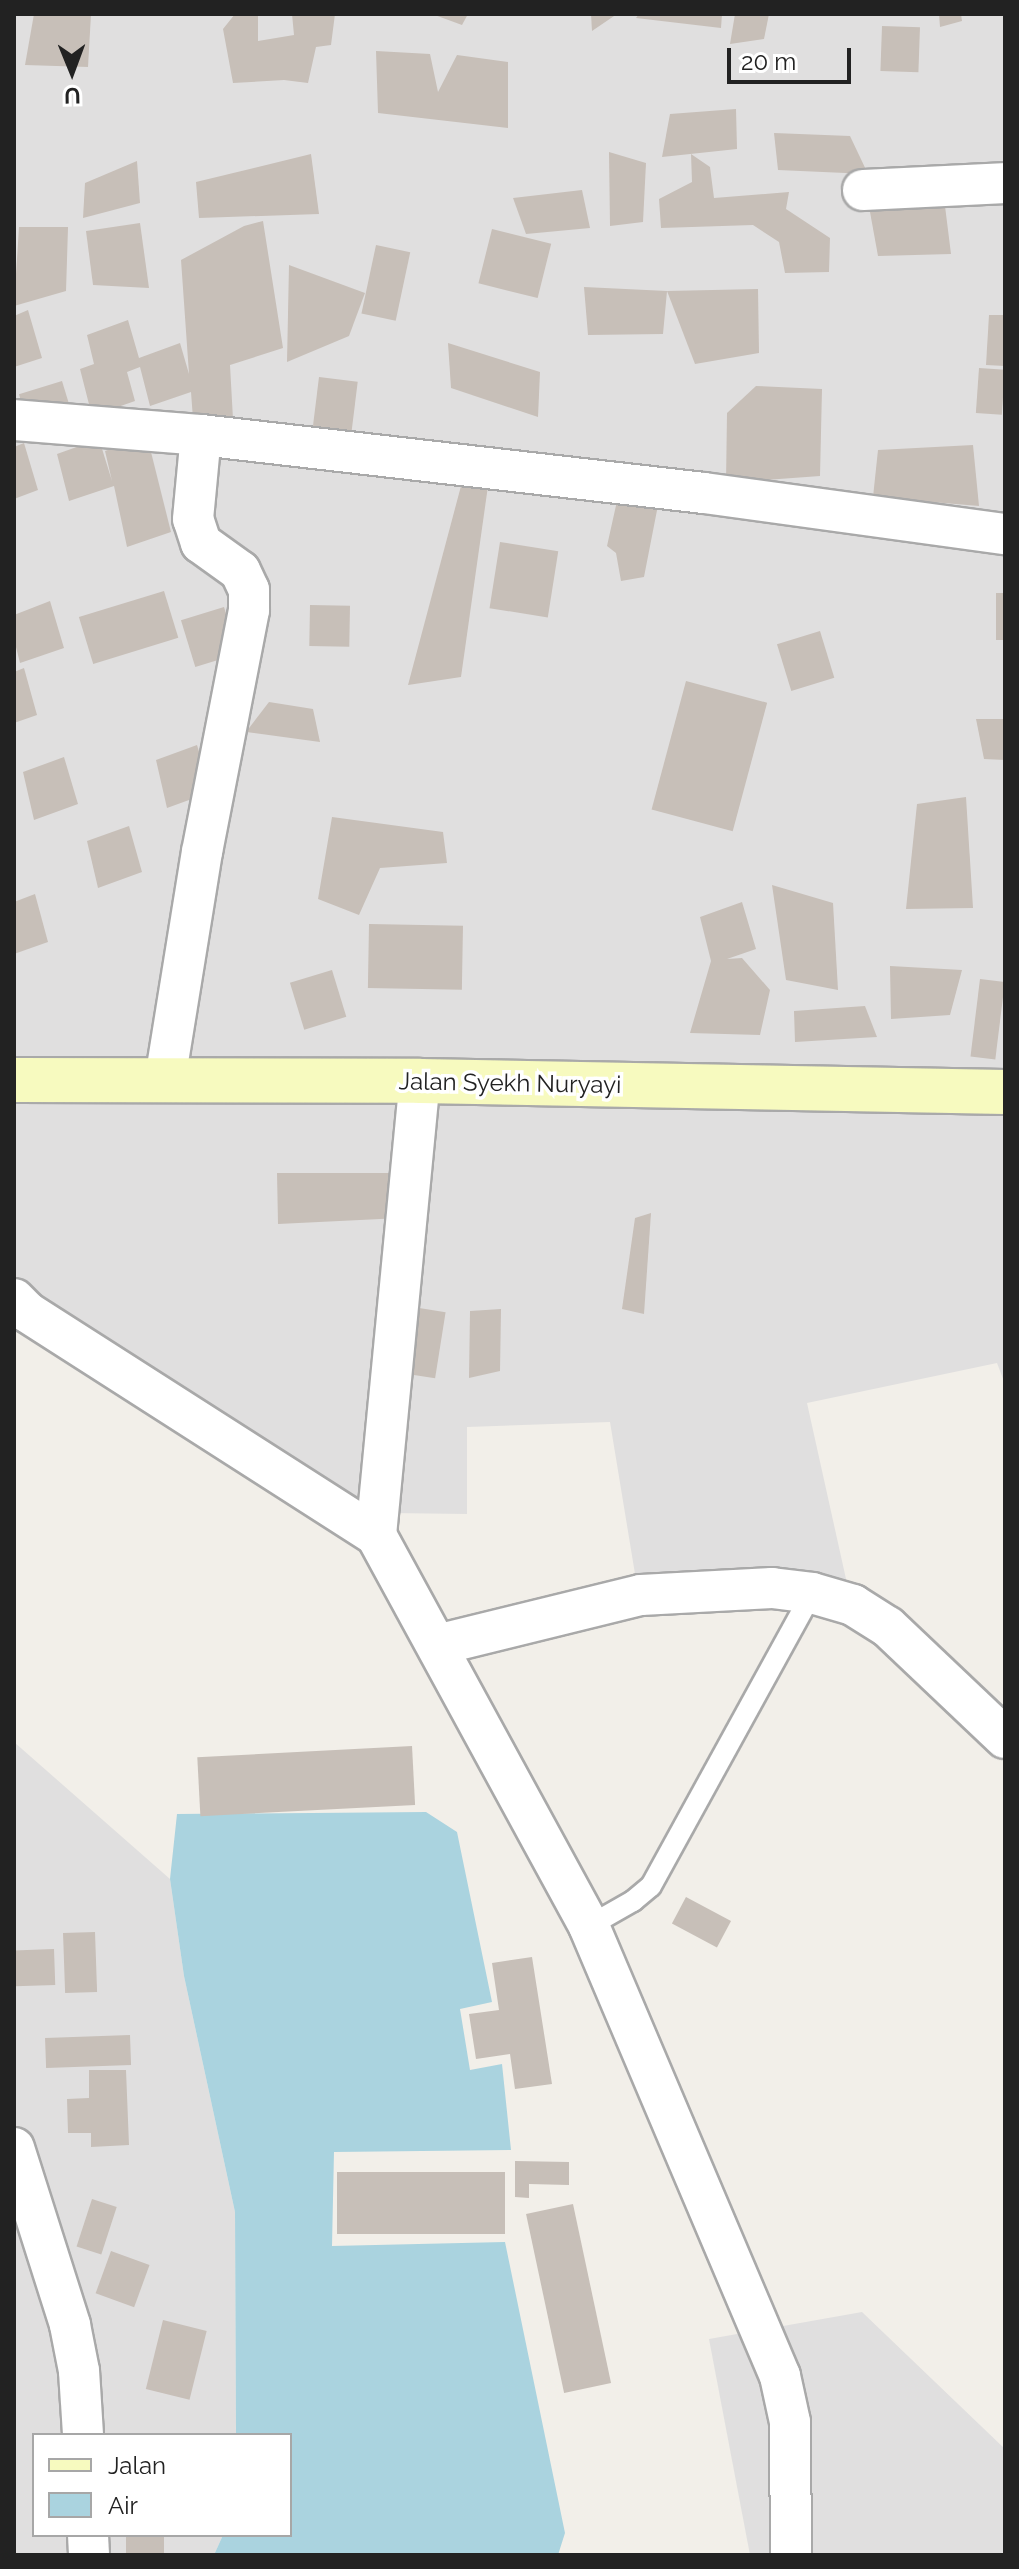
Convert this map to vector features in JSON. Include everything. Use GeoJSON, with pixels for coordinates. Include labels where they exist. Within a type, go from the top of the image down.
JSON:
{"type":"FeatureCollection","features":[{"type":"Feature","properties":{"kind":"main road","name":"Jalan Syekh Nuryayi"},"geometry":{"type":"LineString","coordinates":[[14,1080],[420,1081],[1005,1092]]}},
{"type":"Feature","properties":{"kind":"street"},"geometry":{"type":"LineString","coordinates":[[863,190],[1005,183]]}},
{"type":"Feature","properties":{"kind":"street"},"geometry":{"type":"LineString","coordinates":[[14,420],[201,435],[704,493],[1005,534]]}},
{"type":"Feature","properties":{"kind":"street"},"geometry":{"type":"LineString","coordinates":[[165,1080],[200,866],[249,610],[249,590],[240,571],[201,543],[193,519],[201,435]]}},
{"type":"Feature","properties":{"kind":"street"},"geometry":{"type":"LineString","coordinates":[[376,1535],[420,1081]]}},
{"type":"Feature","properties":{"kind":"street"},"geometry":{"type":"LineString","coordinates":[[14,1299],[27,1312],[376,1535],[589,1926],[780,2376],[790,2422],[791,2555]]}},
{"type":"Feature","properties":{"kind":"street"},"geometry":{"type":"LineString","coordinates":[[437,1645],[641,1595],[772,1588],[812,1593],[853,1605],[888,1627],[1005,1738]]}},
{"type":"Feature","properties":{"kind":"street"},"geometry":{"type":"LineString","coordinates":[[14,2148],[70,2325],[79,2371],[83,2433]]}},
{"type":"Feature","properties":{"kind":"lane"},"geometry":{"type":"LineString","coordinates":[[589,1926],[633,1901],[651,1886],[812,1593]]}},
{"type":"Feature","properties":{"kind":"shaded area"},"geometry":{"type":"Polygon","coordinates":[[[14,14],[1005,14],[1005,1384],[997,1363],[807,1403],[850,1597],[636,1580],[610,1422],[467,1427],[467,1514],[310,1512],[14,1319],[14,14]]]}},
{"type":"Feature","properties":{"kind":"shaded area"},"geometry":{"type":"Polygon","coordinates":[[[14,1742],[170,1879],[184,1976],[235,2212],[236,2433],[32,2433],[32,2537],[222,2537],[214,2555],[14,2555],[14,1742]]]}},
{"type":"Feature","properties":{"kind":"shaded area"},"geometry":{"type":"Polygon","coordinates":[[[862,2312],[1005,2449],[1005,2555],[750,2555],[709,2339],[862,2312]]]}},
{"type":"Feature","properties":{"kind":"water"},"geometry":{"type":"Polygon","coordinates":[[[426,1812],[457,1832],[492,2002],[460,2009],[470,2070],[502,2064],[511,2150],[334,2152],[332,2246],[505,2242],[565,2533],[558,2555],[214,2555],[222,2537],[292,2537],[292,2433],[236,2433],[235,2212],[184,1976],[170,1879],[177,1814],[426,1812]]]}},
{"type":"Feature","properties":{"kind":"building"},"geometry":{"type":"Polygon","coordinates":[[[34,14],[91,14],[88,67],[25,65],[34,14]]]}},
{"type":"Feature","properties":{"kind":"building"},"geometry":{"type":"Polygon","coordinates":[[[235,14],[258,14],[258,41],[294,35],[292,14],[335,14],[331,45],[316,47],[308,83],[284,80],[233,83],[223,29],[235,14]]]}},
{"type":"Feature","properties":{"kind":"building"},"geometry":{"type":"Polygon","coordinates":[[[432,14],[468,14],[462,25],[432,14]]]}},
{"type":"Feature","properties":{"kind":"building"},"geometry":{"type":"Polygon","coordinates":[[[591,14],[617,14],[592,31],[591,14]]]}},
{"type":"Feature","properties":{"kind":"building"},"geometry":{"type":"Polygon","coordinates":[[[639,14],[722,14],[721,28],[636,18],[639,14]]]}},
{"type":"Feature","properties":{"kind":"building"},"geometry":{"type":"Polygon","coordinates":[[[735,14],[769,14],[764,39],[730,44],[735,14]]]}},
{"type":"Feature","properties":{"kind":"building"},"geometry":{"type":"Polygon","coordinates":[[[939,14],[961,14],[962,21],[940,27],[939,14]]]}},
{"type":"Feature","properties":{"kind":"building"},"geometry":{"type":"Polygon","coordinates":[[[882,26],[920,27],[918,72],[880,71],[882,26]]]}},
{"type":"Feature","properties":{"kind":"building"},"geometry":{"type":"Polygon","coordinates":[[[376,51],[430,54],[438,92],[457,55],[508,62],[508,128],[378,113],[376,51]]]}},
{"type":"Feature","properties":{"kind":"building"},"geometry":{"type":"Polygon","coordinates":[[[736,109],[737,149],[662,157],[670,114],[736,109]]]}},
{"type":"Feature","properties":{"kind":"building"},"geometry":{"type":"Polygon","coordinates":[[[774,133],[850,136],[868,174],[778,170],[774,133]]]}},
{"type":"Feature","properties":{"kind":"building"},"geometry":{"type":"Polygon","coordinates":[[[609,152],[646,163],[643,222],[610,226],[609,152]]]}},
{"type":"Feature","properties":{"kind":"building"},"geometry":{"type":"Polygon","coordinates":[[[311,154],[319,214],[199,218],[196,182],[311,154]]]}},
{"type":"Feature","properties":{"kind":"building"},"geometry":{"type":"Polygon","coordinates":[[[691,154],[710,167],[714,198],[789,192],[786,209],[830,238],[829,272],[785,273],[779,242],[753,225],[661,228],[659,199],[692,182],[691,154]]]}},
{"type":"Feature","properties":{"kind":"building"},"geometry":{"type":"Polygon","coordinates":[[[137,161],[140,203],[83,218],[85,183],[137,161]]]}},
{"type":"Feature","properties":{"kind":"building"},"geometry":{"type":"Polygon","coordinates":[[[582,190],[590,228],[526,234],[513,198],[582,190]]]}},
{"type":"Feature","properties":{"kind":"building"},"geometry":{"type":"Polygon","coordinates":[[[943,190],[951,254],[878,256],[868,201],[943,190]]]}},
{"type":"Feature","properties":{"kind":"building"},"geometry":{"type":"Polygon","coordinates":[[[263,221],[283,348],[230,365],[233,419],[193,419],[191,392],[150,406],[140,367],[127,372],[135,401],[92,416],[80,369],[94,364],[87,335],[128,320],[139,358],[180,343],[189,374],[181,260],[244,226],[263,221]]]}},
{"type":"Feature","properties":{"kind":"building"},"geometry":{"type":"Polygon","coordinates":[[[140,223],[149,288],[93,285],[86,231],[140,223]]]}},
{"type":"Feature","properties":{"kind":"building"},"geometry":{"type":"Polygon","coordinates":[[[19,227],[68,227],[66,291],[14,306],[19,227]]]}},
{"type":"Feature","properties":{"kind":"building"},"geometry":{"type":"Polygon","coordinates":[[[492,229],[551,244],[538,298],[478,283],[492,229]]]}},
{"type":"Feature","properties":{"kind":"building"},"geometry":{"type":"Polygon","coordinates":[[[376,245],[410,252],[396,321],[361,313],[376,245]]]}},
{"type":"Feature","properties":{"kind":"building"},"geometry":{"type":"Polygon","coordinates":[[[289,265],[365,293],[349,336],[287,362],[289,265]]]}},
{"type":"Feature","properties":{"kind":"building"},"geometry":{"type":"Polygon","coordinates":[[[584,287],[667,291],[663,334],[588,335],[584,287]]]}},
{"type":"Feature","properties":{"kind":"building"},"geometry":{"type":"Polygon","coordinates":[[[758,289],[759,353],[695,364],[667,291],[758,289]]]}},
{"type":"Feature","properties":{"kind":"building"},"geometry":{"type":"Polygon","coordinates":[[[28,310],[42,358],[14,367],[14,316],[28,310]]]}},
{"type":"Feature","properties":{"kind":"building"},"geometry":{"type":"Polygon","coordinates":[[[989,315],[1005,315],[1005,366],[986,365],[989,315]]]}},
{"type":"Feature","properties":{"kind":"building"},"geometry":{"type":"Polygon","coordinates":[[[448,343],[540,372],[538,417],[451,388],[448,343]]]}},
{"type":"Feature","properties":{"kind":"building"},"geometry":{"type":"Polygon","coordinates":[[[979,368],[1005,370],[1002,415],[976,413],[979,368]]]}},
{"type":"Feature","properties":{"kind":"building"},"geometry":{"type":"Polygon","coordinates":[[[319,377],[358,382],[351,436],[312,432],[319,377]]]}},
{"type":"Feature","properties":{"kind":"building"},"geometry":{"type":"Polygon","coordinates":[[[62,381],[76,427],[33,440],[19,394],[62,381]]]}},
{"type":"Feature","properties":{"kind":"building"},"geometry":{"type":"Polygon","coordinates":[[[756,386],[822,389],[820,476],[726,483],[727,413],[756,386]]]}},
{"type":"Feature","properties":{"kind":"building"},"geometry":{"type":"Polygon","coordinates":[[[147,436],[171,532],[127,547],[114,486],[69,501],[57,454],[99,439],[112,481],[105,451],[147,436]]]}},
{"type":"Feature","properties":{"kind":"building"},"geometry":{"type":"Polygon","coordinates":[[[24,443],[38,490],[14,499],[14,447],[24,443]]]}},
{"type":"Feature","properties":{"kind":"building"},"geometry":{"type":"Polygon","coordinates":[[[973,445],[979,506],[873,497],[878,450],[973,445]]]}},
{"type":"Feature","properties":{"kind":"building"},"geometry":{"type":"Polygon","coordinates":[[[461,486],[488,486],[461,677],[408,685],[461,486]]]}},
{"type":"Feature","properties":{"kind":"building"},"geometry":{"type":"Polygon","coordinates":[[[619,492],[659,500],[644,577],[621,581],[616,553],[607,546],[619,492]]]}},
{"type":"Feature","properties":{"kind":"building"},"geometry":{"type":"Polygon","coordinates":[[[500,542],[558,551],[548,617],[490,608],[500,542]]]}},
{"type":"Feature","properties":{"kind":"building"},"geometry":{"type":"Polygon","coordinates":[[[164,591],[178,638],[93,664],[79,617],[164,591]]]}},
{"type":"Feature","properties":{"kind":"building"},"geometry":{"type":"Polygon","coordinates":[[[996,593],[1005,593],[1005,640],[996,640],[996,593]]]}},
{"type":"Feature","properties":{"kind":"building"},"geometry":{"type":"Polygon","coordinates":[[[50,601],[64,648],[20,663],[14,639],[14,615],[50,601]]]}},
{"type":"Feature","properties":{"kind":"building"},"geometry":{"type":"Polygon","coordinates":[[[310,605],[350,606],[349,647],[309,646],[310,605]]]}},
{"type":"Feature","properties":{"kind":"building"},"geometry":{"type":"Polygon","coordinates":[[[224,607],[238,654],[195,667],[181,620],[224,607]]]}},
{"type":"Feature","properties":{"kind":"building"},"geometry":{"type":"Polygon","coordinates":[[[820,631],[834,678],[791,691],[777,644],[820,631]]]}},
{"type":"Feature","properties":{"kind":"building"},"geometry":{"type":"Polygon","coordinates":[[[24,668],[37,715],[14,723],[14,672],[24,668]]]}},
{"type":"Feature","properties":{"kind":"building"},"geometry":{"type":"Polygon","coordinates":[[[686,681],[767,703],[733,831],[652,809],[686,681]]]}},
{"type":"Feature","properties":{"kind":"building"},"geometry":{"type":"Polygon","coordinates":[[[269,702],[313,709],[320,742],[246,732],[269,702]]]}},
{"type":"Feature","properties":{"kind":"building"},"geometry":{"type":"Polygon","coordinates":[[[976,719],[1005,719],[1005,760],[984,759],[976,719]]]}},
{"type":"Feature","properties":{"kind":"building"},"geometry":{"type":"Polygon","coordinates":[[[197,745],[211,792],[167,808],[156,760],[197,745]]]}},
{"type":"Feature","properties":{"kind":"building"},"geometry":{"type":"Polygon","coordinates":[[[64,757],[78,804],[34,820],[23,772],[64,757]]]}},
{"type":"Feature","properties":{"kind":"building"},"geometry":{"type":"Polygon","coordinates":[[[966,797],[973,908],[906,909],[917,804],[966,797]]]}},
{"type":"Feature","properties":{"kind":"building"},"geometry":{"type":"Polygon","coordinates":[[[332,817],[443,832],[447,863],[380,868],[359,915],[318,899],[332,817]]]}},
{"type":"Feature","properties":{"kind":"building"},"geometry":{"type":"Polygon","coordinates":[[[129,826],[142,872],[98,888],[87,841],[129,826]]]}},
{"type":"Feature","properties":{"kind":"building"},"geometry":{"type":"Polygon","coordinates":[[[772,885],[833,903],[838,990],[786,980],[772,885]]]}},
{"type":"Feature","properties":{"kind":"building"},"geometry":{"type":"Polygon","coordinates":[[[35,894],[48,942],[14,954],[14,902],[35,894]]]}},
{"type":"Feature","properties":{"kind":"building"},"geometry":{"type":"Polygon","coordinates":[[[742,902],[756,949],[727,959],[742,958],[770,990],[760,1035],[690,1033],[711,961],[700,917],[742,902]]]}},
{"type":"Feature","properties":{"kind":"building"},"geometry":{"type":"Polygon","coordinates":[[[369,924],[463,926],[462,990],[368,988],[369,924]]]}},
{"type":"Feature","properties":{"kind":"building"},"geometry":{"type":"Polygon","coordinates":[[[890,966],[962,970],[950,1015],[891,1019],[890,966]]]}},
{"type":"Feature","properties":{"kind":"building"},"geometry":{"type":"Polygon","coordinates":[[[332,970],[346,1017],[304,1030],[290,983],[332,970]]]}},
{"type":"Feature","properties":{"kind":"building"},"geometry":{"type":"Polygon","coordinates":[[[980,979],[1005,982],[995,1059],[970,1056],[980,979]]]}},
{"type":"Feature","properties":{"kind":"building"},"geometry":{"type":"Polygon","coordinates":[[[865,1006],[877,1037],[795,1042],[794,1011],[865,1006]]]}},
{"type":"Feature","properties":{"kind":"building"},"geometry":{"type":"Polygon","coordinates":[[[277,1173],[404,1173],[401,1218],[278,1224],[277,1173]]]}},
{"type":"Feature","properties":{"kind":"building"},"geometry":{"type":"Polygon","coordinates":[[[651,1213],[644,1314],[622,1309],[635,1218],[651,1213]]]}},
{"type":"Feature","properties":{"kind":"building"},"geometry":{"type":"Polygon","coordinates":[[[413,1307],[446,1312],[435,1378],[403,1373],[413,1307]]]}},
{"type":"Feature","properties":{"kind":"building"},"geometry":{"type":"Polygon","coordinates":[[[501,1309],[500,1371],[469,1378],[470,1311],[501,1309]]]}},
{"type":"Feature","properties":{"kind":"building"},"geometry":{"type":"Polygon","coordinates":[[[412,1746],[415,1805],[200,1816],[197,1757],[412,1746]]]}},
{"type":"Feature","properties":{"kind":"building"},"geometry":{"type":"Polygon","coordinates":[[[686,1897],[731,1921],[717,1947],[672,1923],[686,1897]]]}},
{"type":"Feature","properties":{"kind":"building"},"geometry":{"type":"Polygon","coordinates":[[[95,1932],[97,1992],[65,1993],[63,1933],[95,1932]]]}},
{"type":"Feature","properties":{"kind":"building"},"geometry":{"type":"Polygon","coordinates":[[[54,1949],[55,1985],[15,1986],[14,1950],[54,1949]]]}},
{"type":"Feature","properties":{"kind":"building"},"geometry":{"type":"Polygon","coordinates":[[[532,1957],[552,2084],[515,2089],[510,2054],[476,2059],[469,2014],[499,2010],[492,1963],[532,1957]]]}},
{"type":"Feature","properties":{"kind":"building"},"geometry":{"type":"Polygon","coordinates":[[[130,2035],[131,2065],[46,2068],[45,2038],[130,2035]]]}},
{"type":"Feature","properties":{"kind":"building"},"geometry":{"type":"Polygon","coordinates":[[[89,2070],[126,2070],[129,2145],[91,2147],[91,2133],[68,2133],[67,2099],[89,2098],[89,2070]]]}},
{"type":"Feature","properties":{"kind":"building"},"geometry":{"type":"Polygon","coordinates":[[[515,2161],[569,2162],[569,2185],[529,2184],[529,2198],[515,2197],[515,2161]]]}},
{"type":"Feature","properties":{"kind":"building"},"geometry":{"type":"Polygon","coordinates":[[[337,2172],[505,2172],[505,2234],[337,2234],[337,2172]]]}},
{"type":"Feature","properties":{"kind":"building"},"geometry":{"type":"Polygon","coordinates":[[[92,2199],[117,2207],[101,2255],[77,2247],[92,2199]]]}},
{"type":"Feature","properties":{"kind":"building"},"geometry":{"type":"Polygon","coordinates":[[[573,2204],[611,2383],[564,2393],[526,2214],[573,2204]]]}},
{"type":"Feature","properties":{"kind":"building"},"geometry":{"type":"Polygon","coordinates":[[[111,2251],[150,2265],[134,2307],[96,2293],[111,2251]]]}},
{"type":"Feature","properties":{"kind":"building"},"geometry":{"type":"Polygon","coordinates":[[[163,2320],[207,2331],[189,2400],[146,2389],[163,2320]]]}},
{"type":"Feature","properties":{"kind":"building"},"geometry":{"type":"Polygon","coordinates":[[[126,2537],[164,2537],[164,2555],[126,2555],[126,2537]]]}}]}
